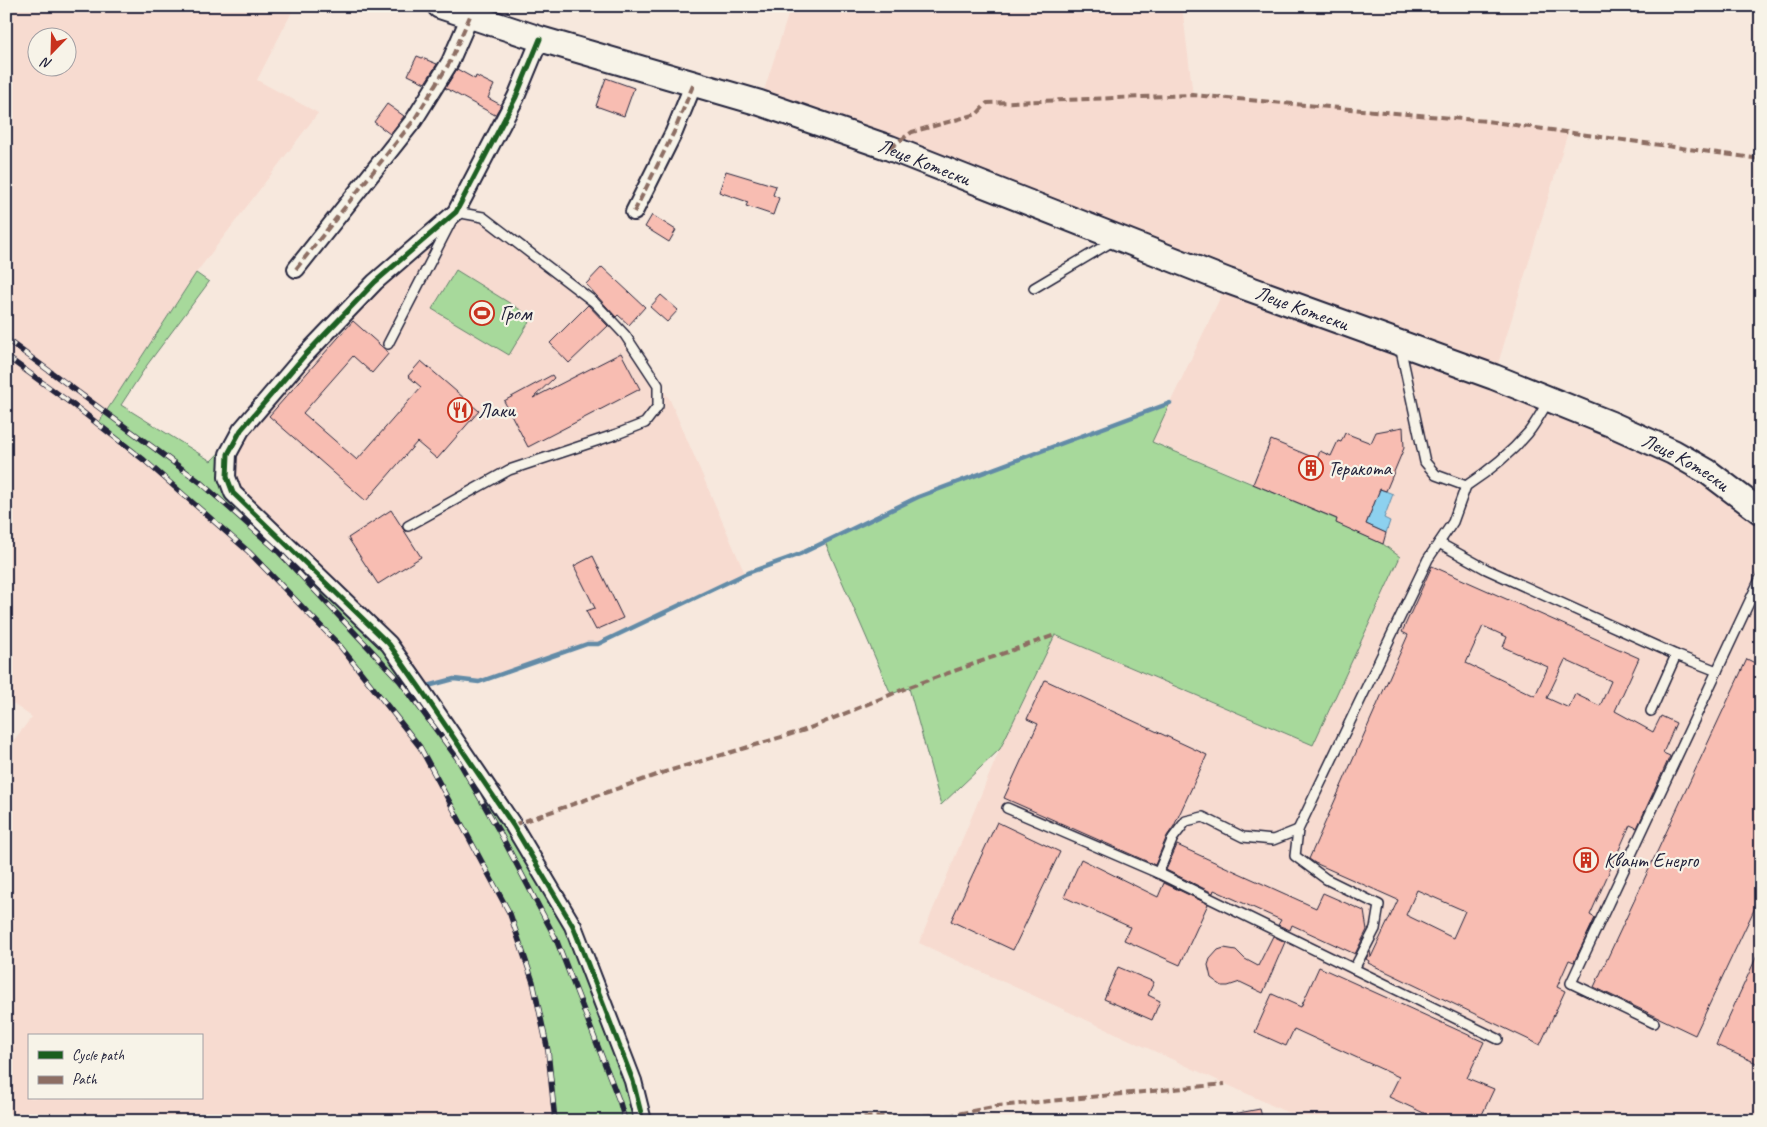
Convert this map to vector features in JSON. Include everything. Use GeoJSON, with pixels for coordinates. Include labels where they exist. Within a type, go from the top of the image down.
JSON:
{"type":"FeatureCollection","features":[{"type":"Feature","properties":{"kind":"main road","name":"Леце Котески"},"geometry":{"type":"LineString","coordinates":[[440,6],[540,39],[760,103],[890,148],[1119,238],[1494,378],[1611,424],[1673,452],[1756,502]]}},
{"type":"Feature","properties":{"kind":"street"},"geometry":{"type":"LineString","coordinates":[[296,269],[414,120],[450,62],[470,16]]}},
{"type":"Feature","properties":{"kind":"street"},"geometry":{"type":"LineString","coordinates":[[540,39],[516,97],[456,212],[375,282],[286,377],[241,430],[228,454],[227,477],[233,493],[389,644],[513,825],[573,926],[633,1081],[643,1121]]}},
{"type":"Feature","properties":{"kind":"street"},"geometry":{"type":"LineString","coordinates":[[634,212],[674,132],[694,83]]}},
{"type":"Feature","properties":{"kind":"lane"},"geometry":{"type":"LineString","coordinates":[[388,344],[456,212],[483,217],[594,302],[625,335],[658,385],[658,406],[645,423],[509,470],[408,526]]}},
{"type":"Feature","properties":{"kind":"lane"},"geometry":{"type":"LineString","coordinates":[[1034,288],[1106,243],[1119,238]]}},
{"type":"Feature","properties":{"kind":"lane"},"geometry":{"type":"LineString","coordinates":[[1400,344],[1425,462],[1436,475],[1466,486]]}},
{"type":"Feature","properties":{"kind":"lane"},"geometry":{"type":"LineString","coordinates":[[1354,969],[1375,929],[1379,905],[1326,879],[1295,856],[1298,830],[1428,559],[1453,522],[1466,486],[1486,474],[1504,458],[1529,432],[1549,400]]}},
{"type":"Feature","properties":{"kind":"lane"},"geometry":{"type":"LineString","coordinates":[[1439,543],[1486,569],[1716,671]]}},
{"type":"Feature","properties":{"kind":"lane"},"geometry":{"type":"LineString","coordinates":[[1654,1023],[1571,983],[1761,577]]}},
{"type":"Feature","properties":{"kind":"lane"},"geometry":{"type":"LineString","coordinates":[[1651,711],[1676,654]]}},
{"type":"Feature","properties":{"kind":"lane"},"geometry":{"type":"LineString","coordinates":[[1008,808],[1158,873],[1498,1039]]}},
{"type":"Feature","properties":{"kind":"lane"},"geometry":{"type":"LineString","coordinates":[[1158,873],[1173,838],[1186,821],[1203,817],[1242,837],[1272,840],[1298,830]]}},
{"type":"Feature","properties":{"kind":"shaded area"},"geometry":{"type":"Polygon","coordinates":[[[6,6],[295,6],[257,80],[318,113],[196,273],[98,424],[144,460],[249,552],[295,598],[340,646],[420,747],[510,914],[533,982],[548,1051],[555,1121],[6,1121],[6,750],[32,717],[6,699],[6,6]]]}},
{"type":"Feature","properties":{"kind":"shaded area"},"geometry":{"type":"Polygon","coordinates":[[[791,6],[1182,6],[1193,95],[1486,121],[1568,132],[1494,377],[1611,424],[1761,512],[1761,1121],[1306,1121],[919,943],[1000,749],[1055,635],[1313,745],[1352,530],[1336,518],[1152,441],[1228,281],[760,103],[791,6]]]}},
{"type":"Feature","properties":{"kind":"shaded area"},"geometry":{"type":"Polygon","coordinates":[[[456,212],[483,217],[594,302],[625,335],[670,400],[745,574],[598,644],[587,644],[479,682],[454,679],[420,688],[233,493],[228,454],[260,406],[456,212]]]}},
{"type":"Feature","properties":{"kind":"green space","name":"Гром"},"geometry":{"type":"Polygon","coordinates":[[[456,270],[532,317],[509,355],[432,309],[456,270]]]}},
{"type":"Feature","properties":{"kind":"green space"},"geometry":{"type":"Polygon","coordinates":[[[196,273],[209,282],[147,365],[121,405],[211,461],[241,430],[227,477],[389,644],[573,926],[643,1121],[555,1121],[548,1051],[533,982],[510,914],[420,747],[340,646],[295,598],[249,552],[144,460],[98,424],[196,273]]]}},
{"type":"Feature","properties":{"kind":"green space"},"geometry":{"type":"Polygon","coordinates":[[[1170,403],[1152,442],[1336,519],[1352,530],[1383,544],[1400,557],[1313,745],[1055,635],[1000,749],[941,805],[909,688],[891,694],[825,542],[918,497],[1170,403]]]}},
{"type":"Feature","properties":{"kind":"water"},"geometry":{"type":"Polygon","coordinates":[[[1380,489],[1393,494],[1384,518],[1390,521],[1386,533],[1366,524],[1380,489]]]}},
{"type":"Feature","properties":{"kind":"building"},"geometry":{"type":"Polygon","coordinates":[[[417,56],[437,64],[425,83],[408,75],[417,56]]]}},
{"type":"Feature","properties":{"kind":"building"},"geometry":{"type":"Polygon","coordinates":[[[457,69],[475,79],[476,76],[494,85],[488,98],[501,105],[495,115],[445,88],[457,69]]]}},
{"type":"Feature","properties":{"kind":"building"},"geometry":{"type":"Polygon","coordinates":[[[606,78],[634,88],[624,116],[596,106],[606,78]]]}},
{"type":"Feature","properties":{"kind":"building"},"geometry":{"type":"Polygon","coordinates":[[[387,104],[404,116],[390,134],[374,122],[387,104]]]}},
{"type":"Feature","properties":{"kind":"building"},"geometry":{"type":"Polygon","coordinates":[[[726,171],[776,186],[773,195],[779,198],[773,215],[746,206],[748,202],[719,192],[726,171]]]}},
{"type":"Feature","properties":{"kind":"building"},"geometry":{"type":"Polygon","coordinates":[[[652,215],[676,230],[669,242],[645,227],[652,215]]]}},
{"type":"Feature","properties":{"kind":"building"},"geometry":{"type":"Polygon","coordinates":[[[602,267],[645,307],[629,325],[618,315],[616,317],[586,284],[602,267]]]}},
{"type":"Feature","properties":{"kind":"building"},"geometry":{"type":"Polygon","coordinates":[[[661,295],[678,310],[667,322],[650,307],[661,295]]]}},
{"type":"Feature","properties":{"kind":"building"},"geometry":{"type":"Polygon","coordinates":[[[588,305],[608,326],[569,363],[550,343],[588,305]]]}},
{"type":"Feature","properties":{"kind":"building","name":"Лаки"},"geometry":{"type":"Polygon","coordinates":[[[353,321],[389,353],[372,373],[353,356],[303,413],[357,460],[421,387],[408,376],[421,361],[479,411],[437,459],[417,442],[366,501],[269,416],[353,321]]]}},
{"type":"Feature","properties":{"kind":"building"},"geometry":{"type":"Polygon","coordinates":[[[621,353],[640,389],[528,447],[504,401],[552,375],[554,378],[533,398],[621,353]]]}},
{"type":"Feature","properties":{"kind":"building","name":"Теракота"},"geometry":{"type":"Polygon","coordinates":[[[1403,427],[1404,448],[1386,491],[1380,489],[1366,524],[1386,533],[1383,544],[1336,523],[1337,519],[1253,484],[1271,440],[1317,459],[1320,451],[1331,456],[1338,441],[1341,442],[1345,433],[1371,443],[1376,432],[1403,427]]]}},
{"type":"Feature","properties":{"kind":"building"},"geometry":{"type":"Polygon","coordinates":[[[391,510],[421,557],[378,584],[348,538],[391,510]]]}},
{"type":"Feature","properties":{"kind":"building"},"geometry":{"type":"Polygon","coordinates":[[[593,556],[623,618],[596,630],[586,611],[595,608],[574,566],[593,556]]]}},
{"type":"Feature","properties":{"kind":"building"},"geometry":{"type":"Polygon","coordinates":[[[1432,566],[1639,658],[1615,711],[1653,732],[1661,716],[1676,723],[1663,753],[1670,756],[1637,828],[1630,825],[1590,915],[1595,918],[1574,962],[1569,960],[1557,987],[1565,991],[1540,1045],[1368,963],[1369,961],[1366,959],[1370,951],[1371,957],[1398,900],[1309,859],[1408,635],[1402,632],[1432,566]],[[1483,626],[1466,663],[1535,696],[1548,667],[1503,647],[1507,637],[1483,626]],[[1565,660],[1547,698],[1569,708],[1575,694],[1600,706],[1611,681],[1565,660]],[[1417,890],[1406,915],[1453,938],[1465,911],[1417,890]]]}},
{"type":"Feature","properties":{"kind":"building"},"geometry":{"type":"Polygon","coordinates":[[[1747,659],[1761,666],[1761,895],[1695,1035],[1594,987],[1747,659]]]}},
{"type":"Feature","properties":{"kind":"building"},"geometry":{"type":"Polygon","coordinates":[[[1045,680],[1207,755],[1174,826],[1167,836],[1155,865],[1004,798],[1038,724],[1027,719],[1045,680]]]}},
{"type":"Feature","properties":{"kind":"building"},"geometry":{"type":"Polygon","coordinates":[[[997,822],[1060,852],[1013,950],[951,921],[997,822]]]}},
{"type":"Feature","properties":{"kind":"building"},"geometry":{"type":"Polygon","coordinates":[[[1177,845],[1316,908],[1323,893],[1364,911],[1367,930],[1355,954],[1292,925],[1290,930],[1278,925],[1281,920],[1214,890],[1213,893],[1166,870],[1177,845]]]}},
{"type":"Feature","properties":{"kind":"building"},"geometry":{"type":"Polygon","coordinates":[[[1081,859],[1158,897],[1164,883],[1208,904],[1180,965],[1124,940],[1130,927],[1064,897],[1081,859]]]}},
{"type":"Feature","properties":{"kind":"building"},"geometry":{"type":"Polygon","coordinates":[[[1273,936],[1285,942],[1263,993],[1240,982],[1222,986],[1211,978],[1208,965],[1210,959],[1218,950],[1224,948],[1236,950],[1245,959],[1258,966],[1273,936]]]}},
{"type":"Feature","properties":{"kind":"building"},"geometry":{"type":"Polygon","coordinates":[[[1761,947],[1761,1065],[1716,1045],[1761,947]]]}},
{"type":"Feature","properties":{"kind":"building"},"geometry":{"type":"Polygon","coordinates":[[[1118,967],[1154,982],[1148,995],[1160,1001],[1152,1020],[1104,999],[1118,967]]]}},
{"type":"Feature","properties":{"kind":"building"},"geometry":{"type":"Polygon","coordinates":[[[1319,967],[1484,1042],[1467,1078],[1494,1089],[1479,1121],[1441,1121],[1389,1097],[1399,1077],[1294,1029],[1286,1046],[1255,1032],[1272,994],[1301,1007],[1319,967]]]}},
{"type":"Feature","properties":{"kind":"building"},"geometry":{"type":"Polygon","coordinates":[[[1260,1109],[1263,1121],[1229,1121],[1228,1115],[1260,1109]]]}},
{"type":"Feature","properties":{"kind":"waterway"},"geometry":{"type":"LineString","coordinates":[[424,687],[454,679],[479,682],[587,644],[598,644],[745,574],[800,554],[918,497],[1170,403]]}},
{"type":"Feature","properties":{"kind":"railway"},"geometry":{"type":"LineString","coordinates":[[6,339],[200,482],[278,551],[400,681],[457,758],[499,831],[556,939],[620,1103],[625,1121]]}},
{"type":"Feature","properties":{"kind":"railway"},"geometry":{"type":"LineString","coordinates":[[6,356],[144,460],[249,552],[340,646],[420,747],[510,914],[533,982],[548,1051],[555,1121]]}},
{"type":"Feature","properties":{"kind":"marked path"},"geometry":{"type":"LineString","coordinates":[[296,269],[414,120],[450,62],[470,16]]}},
{"type":"Feature","properties":{"kind":"marked path"},"geometry":{"type":"LineString","coordinates":[[634,212],[674,132],[694,83]]}},
{"type":"Feature","properties":{"kind":"marked path"},"geometry":{"type":"LineString","coordinates":[[890,148],[912,132],[977,114],[987,103],[1193,95],[1486,121],[1761,159]]}},
{"type":"Feature","properties":{"kind":"marked path"},"geometry":{"type":"LineString","coordinates":[[513,825],[665,772],[805,730],[909,687],[1055,635]]}},
{"type":"Feature","properties":{"kind":"marked path"},"geometry":{"type":"LineString","coordinates":[[840,1121],[850,1118],[952,1115],[998,1106],[1225,1084]]}},
{"type":"Feature","properties":{"kind":"cycle path"},"geometry":{"type":"LineString","coordinates":[[540,39],[516,97],[456,212],[375,282],[305,355],[241,430],[228,454],[227,477],[233,493],[389,644],[513,825],[573,926],[633,1081],[643,1121]]}},
{"type":"Feature","properties":{"kind":"place","name":"Гром"},"geometry":{"type":"Point","coordinates":[482,313]}},
{"type":"Feature","properties":{"kind":"place","name":"Лаки"},"geometry":{"type":"Point","coordinates":[460,410]}},
{"type":"Feature","properties":{"kind":"place","name":"Теракота"},"geometry":{"type":"Point","coordinates":[1311,468]}},
{"type":"Feature","properties":{"kind":"place","name":"Квант Енерго"},"geometry":{"type":"Point","coordinates":[1586,860]}}]}
